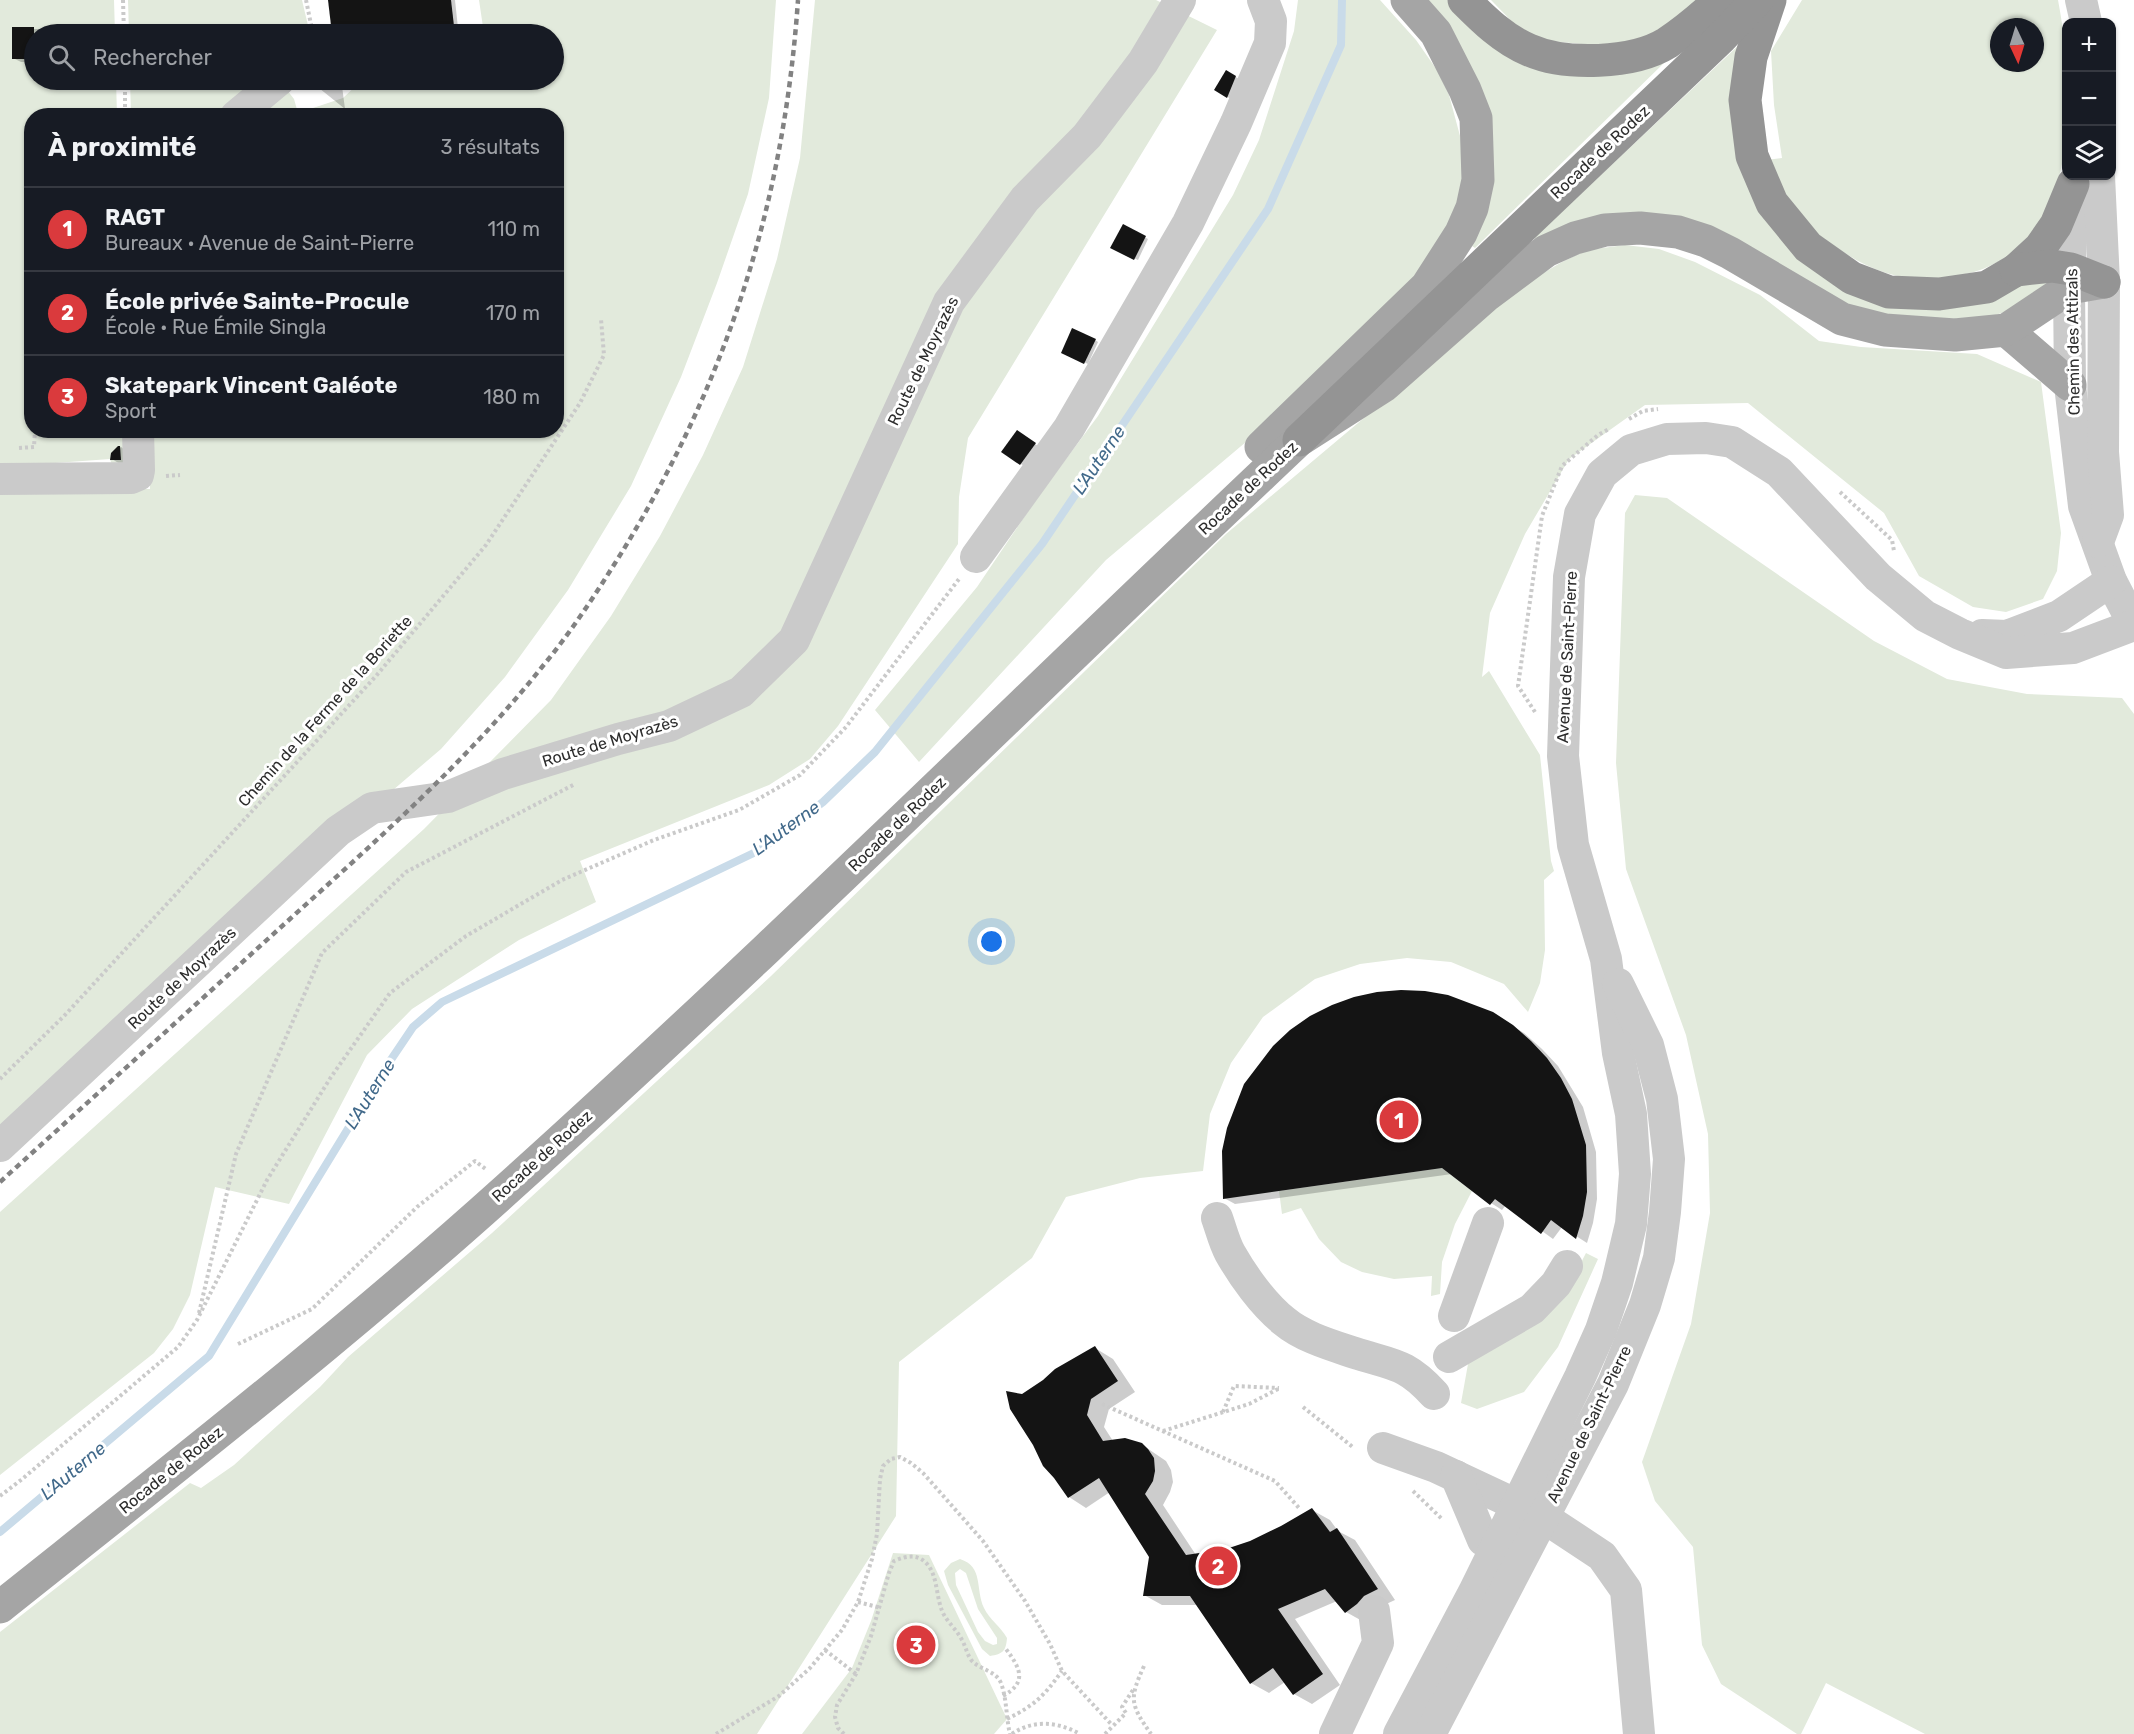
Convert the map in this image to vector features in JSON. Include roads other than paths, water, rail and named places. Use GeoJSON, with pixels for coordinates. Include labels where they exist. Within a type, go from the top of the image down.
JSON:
{"type":"FeatureCollection","features":[{"type":"Feature","properties":{"kind":"highway"},"geometry":{"type":"LineString","coordinates":[[1464,0],[1489,25],[1529,50],[1560,58],[1590,61],[1631,57],[1666,44],[1720,0]]}},
{"type":"Feature","properties":{"kind":"highway","name":"Rocade de Rodez"},"geometry":{"type":"LineString","coordinates":[[1299,440],[1722,37],[1757,0]]}},
{"type":"Feature","properties":{"kind":"highway"},"geometry":{"type":"LineString","coordinates":[[1770,0],[1751,57],[1745,100],[1752,156],[1772,203],[1808,247],[1852,278],[1889,292],[1939,294],[1987,287],[2016,270],[2040,249],[2081,180]]}},
{"type":"Feature","properties":{"kind":"highway"},"geometry":{"type":"LineString","coordinates":[[2016,270],[2052,266],[2070,278],[2104,282]]}},
{"type":"Feature","properties":{"kind":"main road"},"geometry":{"type":"LineString","coordinates":[[1122,609],[1127,574],[1427,286],[1461,233],[1472,208],[1478,180],[1476,118],[1465,90],[1436,33],[1407,0]]}},
{"type":"Feature","properties":{"kind":"main road"},"geometry":{"type":"LineString","coordinates":[[1299,440],[1385,385],[1487,295],[1546,251],[1575,238],[1605,230],[1640,228],[1678,232],[1706,241],[1842,319],[1885,330],[1954,336],[2006,330],[2070,278]]}},
{"type":"Feature","properties":{"kind":"main road"},"geometry":{"type":"LineString","coordinates":[[2006,330],[2070,385]]}},
{"type":"Feature","properties":{"kind":"main road","name":"Rocade de Rodez"},"geometry":{"type":"LineString","coordinates":[[0,1607],[270,1392],[508,1188],[674,1035],[1299,440]]}},
{"type":"Feature","properties":{"kind":"street","name":"Route de Moyrazès"},"geometry":{"type":"LineString","coordinates":[[0,1146],[338,831],[372,808],[448,797],[503,774],[669,726],[741,692],[794,640],[949,302],[1025,199],[1087,136],[1143,62],[1180,0]]}},
{"type":"Feature","properties":{"kind":"street"},"geometry":{"type":"LineString","coordinates":[[976,557],[1069,428],[1188,224],[1236,123],[1270,43],[1271,21],[1263,0]]}},
{"type":"Feature","properties":{"kind":"street"},"geometry":{"type":"LineString","coordinates":[[2081,0],[2085,18]]}},
{"type":"Feature","properties":{"kind":"street"},"geometry":{"type":"LineString","coordinates":[[246,108],[267,90]]}},
{"type":"Feature","properties":{"kind":"street","name":"Chemin des Attizals"},"geometry":{"type":"LineString","coordinates":[[2082,180],[2070,278],[2070,385],[2084,506],[2111,581],[2134,625]]}},
{"type":"Feature","properties":{"kind":"street","name":"Chemin des Attizals"},"geometry":{"type":"LineString","coordinates":[[2082,180],[2104,282],[2103,452],[2108,515],[2098,542]]}},
{"type":"Feature","properties":{"kind":"street"},"geometry":{"type":"LineString","coordinates":[[0,478],[131,478],[138,475],[139,470],[138,438]]}},
{"type":"Feature","properties":{"kind":"street","name":"Avenue de Saint-Pierre"},"geometry":{"type":"LineString","coordinates":[[1531,1511],[1617,1283],[1631,1224],[1635,1174],[1631,1114],[1618,1053],[1606,959],[1573,845],[1563,756],[1569,577],[1580,514],[1602,474],[1630,450],[1667,439],[1706,438],[1732,442],[1779,472],[1878,577],[1925,616],[1960,634],[2006,653],[2073,648],[2134,625]]}},
{"type":"Feature","properties":{"kind":"street","name":"Avenue de Saint-Pierre"},"geometry":{"type":"LineString","coordinates":[[1960,634],[2007,636],[2059,616],[2111,581]]}},
{"type":"Feature","properties":{"kind":"street","name":"Avenue de Saint-Pierre"},"geometry":{"type":"LineString","coordinates":[[1399,1734],[1509,1553],[1531,1511],[1613,1384],[1645,1305],[1659,1258],[1669,1159],[1662,1099],[1648,1045],[1606,959]]}},
{"type":"Feature","properties":{"kind":"street"},"geometry":{"type":"LineString","coordinates":[[1217,1218],[1234,1260],[1266,1303],[1284,1322],[1312,1337],[1398,1365],[1420,1378],[1434,1394]]}},
{"type":"Feature","properties":{"kind":"street"},"geometry":{"type":"LineString","coordinates":[[1454,1316],[1488,1223]]}},
{"type":"Feature","properties":{"kind":"street"},"geometry":{"type":"LineString","coordinates":[[1449,1357],[1532,1309],[1556,1284],[1567,1266]]}},
{"type":"Feature","properties":{"kind":"street"},"geometry":{"type":"LineString","coordinates":[[1383,1448],[1455,1476],[1531,1511],[1602,1556],[1626,1590],[1639,1734]]}},
{"type":"Feature","properties":{"kind":"street"},"geometry":{"type":"LineString","coordinates":[[1455,1476],[1483,1540],[1509,1553]]}},
{"type":"Feature","properties":{"kind":"street","name":"Avenue de Saint-Pierre"},"geometry":{"type":"LineString","coordinates":[[1430,1734],[1470,1657],[1509,1553]]}},
{"type":"Feature","properties":{"kind":"street"},"geometry":{"type":"LineString","coordinates":[[1335,1734],[1378,1643],[1374,1611]]}},
{"type":"Feature","properties":{"kind":"waterway","name":"L'Auterne"},"geometry":{"type":"LineString","coordinates":[[0,1532],[209,1356],[382,1073],[413,1027],[442,1002],[760,850],[823,802],[875,752],[1042,544],[1268,209],[1341,45],[1342,0]]}},
{"type":"Feature","properties":{"kind":"railway"},"geometry":{"type":"LineString","coordinates":[[0,1182],[357,859],[421,798],[514,701],[584,611],[622,552],[659,487],[692,421],[721,355],[764,218],[780,147],[791,75],[798,0]]}},
{"type":"Feature","properties":{"kind":"place","name":"RAGT"},"geometry":{"type":"Point","coordinates":[1399,1120]}},
{"type":"Feature","properties":{"kind":"place","name":"École privée Sainte-Procule"},"geometry":{"type":"Point","coordinates":[1218,1566]}},
{"type":"Feature","properties":{"kind":"place","name":"Skatepark Vincent Galéote"},"geometry":{"type":"Point","coordinates":[916,1645]}}]}
